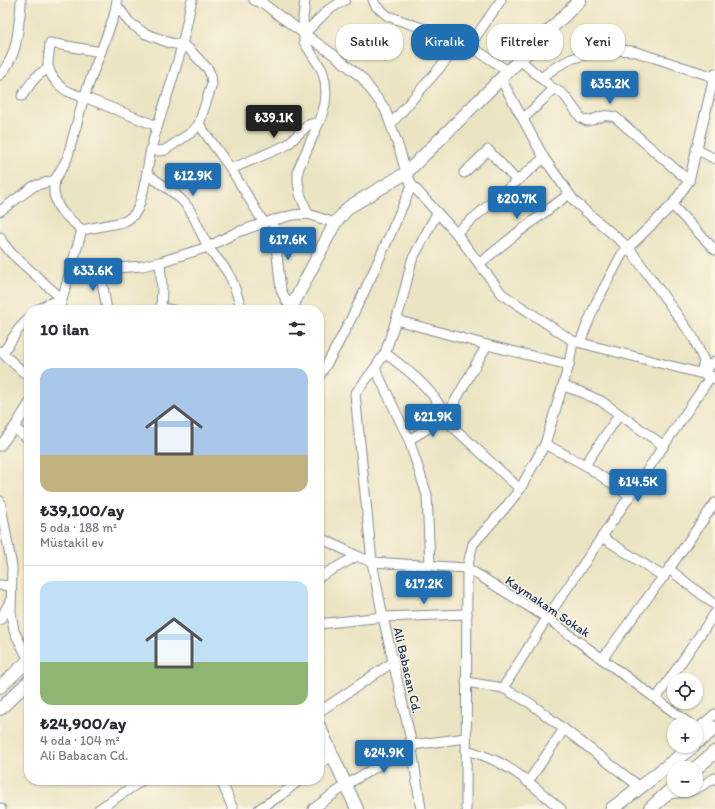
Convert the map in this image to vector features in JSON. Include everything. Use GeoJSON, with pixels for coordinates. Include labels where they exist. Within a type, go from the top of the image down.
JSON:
{"type":"FeatureCollection","features":[{"type":"Feature","properties":{"kind":"highway"},"geometry":{"type":"LineString","coordinates":[[703,737],[715,728]]}},
{"type":"Feature","properties":{"kind":"highway"},"geometry":{"type":"LineString","coordinates":[[703,762],[715,752]]}},
{"type":"Feature","properties":{"kind":"highway"},"geometry":{"type":"LineString","coordinates":[[612,809],[680,753]]}},
{"type":"Feature","properties":{"kind":"highway"},"geometry":{"type":"LineString","coordinates":[[650,809],[667,793]]}},
{"type":"Feature","properties":{"kind":"main road"},"geometry":{"type":"LineString","coordinates":[[555,24],[578,1]]}},
{"type":"Feature","properties":{"kind":"main road"},"geometry":{"type":"LineString","coordinates":[[292,305],[335,224],[349,207],[406,173],[520,60]]}},
{"type":"Feature","properties":{"kind":"main road"},"geometry":{"type":"LineString","coordinates":[[0,686],[24,664]]}},
{"type":"Feature","properties":{"kind":"main road"},"geometry":{"type":"LineString","coordinates":[[0,709],[24,686]]}},
{"type":"Feature","properties":{"kind":"main road"},"geometry":{"type":"LineString","coordinates":[[324,737],[357,809]]}},
{"type":"Feature","properties":{"kind":"street"},"geometry":{"type":"LineString","coordinates":[[0,75],[7,68],[17,42],[21,0]]}},
{"type":"Feature","properties":{"kind":"street"},"geometry":{"type":"LineString","coordinates":[[82,230],[123,222],[130,218],[139,206],[157,126],[182,45],[192,0]]}},
{"type":"Feature","properties":{"kind":"street"},"geometry":{"type":"LineString","coordinates":[[254,0],[264,2],[281,17],[338,58],[362,78],[385,108],[406,173],[412,185],[456,234],[502,294],[577,341],[713,377],[664,446],[547,618],[503,688]]}},
{"type":"Feature","properties":{"kind":"street"},"geometry":{"type":"LineString","coordinates":[[305,0],[303,18],[304,42],[322,70],[326,93],[325,104],[298,170],[300,194],[308,214]]}},
{"type":"Feature","properties":{"kind":"street"},"geometry":{"type":"LineString","coordinates":[[304,34],[328,10],[345,0]]}},
{"type":"Feature","properties":{"kind":"street"},"geometry":{"type":"LineString","coordinates":[[373,0],[376,6],[388,16],[411,24]]}},
{"type":"Feature","properties":{"kind":"street"},"geometry":{"type":"LineString","coordinates":[[479,28],[501,0]]}},
{"type":"Feature","properties":{"kind":"street"},"geometry":{"type":"LineString","coordinates":[[117,3],[129,22],[144,33],[170,43],[182,45],[189,49],[208,69],[211,76],[212,84],[199,124],[192,132],[165,150],[151,150]]}},
{"type":"Feature","properties":{"kind":"street"},"geometry":{"type":"LineString","coordinates":[[82,230],[63,213],[58,206],[54,194],[54,186],[55,180],[67,159],[84,97],[114,16],[117,3]]}},
{"type":"Feature","properties":{"kind":"street"},"geometry":{"type":"LineString","coordinates":[[101,52],[50,43],[48,63],[49,69],[53,78],[61,87],[72,94],[84,97],[157,126]]}},
{"type":"Feature","properties":{"kind":"street"},"geometry":{"type":"LineString","coordinates":[[466,809],[467,568],[473,544],[520,489],[545,444],[577,341],[622,254],[672,205],[688,181],[715,75],[633,51],[616,50],[602,51],[570,59],[540,78]]}},
{"type":"Feature","properties":{"kind":"street"},"geometry":{"type":"LineString","coordinates":[[479,55],[504,75],[523,119],[544,158],[575,202],[629,248],[694,337],[704,361],[701,373]]}},
{"type":"Feature","properties":{"kind":"street"},"geometry":{"type":"LineString","coordinates":[[391,124],[451,60]]}},
{"type":"Feature","properties":{"kind":"street"},"geometry":{"type":"LineString","coordinates":[[520,60],[554,90],[565,96],[581,118],[589,121],[602,116],[615,117],[688,181]]}},
{"type":"Feature","properties":{"kind":"street"},"geometry":{"type":"LineString","coordinates":[[22,96],[36,77],[43,71],[49,69]]}},
{"type":"Feature","properties":{"kind":"street"},"geometry":{"type":"LineString","coordinates":[[523,119],[554,90]]}},
{"type":"Feature","properties":{"kind":"street"},"geometry":{"type":"LineString","coordinates":[[231,169],[287,145],[307,126],[318,122]]}},
{"type":"Feature","properties":{"kind":"street"},"geometry":{"type":"LineString","coordinates":[[199,124],[269,222],[281,290],[288,305]]}},
{"type":"Feature","properties":{"kind":"street"},"geometry":{"type":"LineString","coordinates":[[696,149],[715,158]]}},
{"type":"Feature","properties":{"kind":"street"},"geometry":{"type":"LineString","coordinates":[[464,173],[488,150],[517,181]]}},
{"type":"Feature","properties":{"kind":"street"},"geometry":{"type":"LineString","coordinates":[[456,234],[544,158]]}},
{"type":"Feature","properties":{"kind":"street"},"geometry":{"type":"LineString","coordinates":[[147,174],[170,190],[191,211],[208,247],[229,274],[240,305]]}},
{"type":"Feature","properties":{"kind":"street"},"geometry":{"type":"LineString","coordinates":[[0,211],[34,186],[55,180]]}},
{"type":"Feature","properties":{"kind":"street"},"geometry":{"type":"LineString","coordinates":[[324,369],[334,353],[364,292],[412,185]]}},
{"type":"Feature","properties":{"kind":"street"},"geometry":{"type":"LineString","coordinates":[[479,264],[569,194]]}},
{"type":"Feature","properties":{"kind":"street"},"geometry":{"type":"LineString","coordinates":[[672,205],[715,250]]}},
{"type":"Feature","properties":{"kind":"street"},"geometry":{"type":"LineString","coordinates":[[430,565],[427,495],[410,440],[375,368],[385,352],[402,306],[412,260],[437,213]]}},
{"type":"Feature","properties":{"kind":"street"},"geometry":{"type":"LineString","coordinates":[[70,272],[142,266],[160,262],[208,247],[235,233],[293,215],[308,214],[335,224]]}},
{"type":"Feature","properties":{"kind":"street"},"geometry":{"type":"LineString","coordinates":[[60,305],[82,230]]}},
{"type":"Feature","properties":{"kind":"street"},"geometry":{"type":"LineString","coordinates":[[0,236],[3,243],[12,254],[62,299]]}},
{"type":"Feature","properties":{"kind":"street"},"geometry":{"type":"LineString","coordinates":[[160,262],[162,288],[161,305]]}},
{"type":"Feature","properties":{"kind":"street"},"geometry":{"type":"LineString","coordinates":[[100,270],[106,305]]}},
{"type":"Feature","properties":{"kind":"street"},"geometry":{"type":"LineString","coordinates":[[46,305],[62,299]]}},
{"type":"Feature","properties":{"kind":"street"},"geometry":{"type":"LineString","coordinates":[[396,320],[487,345],[569,365]]}},
{"type":"Feature","properties":{"kind":"street"},"geometry":{"type":"LineString","coordinates":[[24,323],[1,352],[24,373]]}},
{"type":"Feature","properties":{"kind":"street"},"geometry":{"type":"LineString","coordinates":[[410,440],[446,418],[487,345]]}},
{"type":"Feature","properties":{"kind":"street"},"geometry":{"type":"LineString","coordinates":[[385,352],[415,376],[436,400],[453,427],[520,489]]}},
{"type":"Feature","properties":{"kind":"street"},"geometry":{"type":"LineString","coordinates":[[701,373],[715,362]]}},
{"type":"Feature","properties":{"kind":"street","name":"Ali Babacan Cd."},"geometry":{"type":"LineString","coordinates":[[375,368],[356,394],[372,562],[383,618],[412,745],[421,809]]}},
{"type":"Feature","properties":{"kind":"street"},"geometry":{"type":"LineString","coordinates":[[563,386],[590,396],[610,408],[664,446]]}},
{"type":"Feature","properties":{"kind":"street"},"geometry":{"type":"LineString","coordinates":[[0,446],[24,412]]}},
{"type":"Feature","properties":{"kind":"street"},"geometry":{"type":"LineString","coordinates":[[585,465],[619,415]]}},
{"type":"Feature","properties":{"kind":"street"},"geometry":{"type":"LineString","coordinates":[[14,428],[24,435]]}},
{"type":"Feature","properties":{"kind":"street"},"geometry":{"type":"LineString","coordinates":[[545,444],[585,465],[630,496]]}},
{"type":"Feature","properties":{"kind":"street"},"geometry":{"type":"LineString","coordinates":[[0,501],[12,567],[11,612],[14,631],[24,650]]}},
{"type":"Feature","properties":{"kind":"street"},"geometry":{"type":"LineString","coordinates":[[602,659],[666,573],[715,503]]}},
{"type":"Feature","properties":{"kind":"street"},"geometry":{"type":"LineString","coordinates":[[602,537],[666,573],[715,605]]}},
{"type":"Feature","properties":{"kind":"street","name":"Kaymakam Sokak"},"geometry":{"type":"LineString","coordinates":[[324,540],[372,562],[467,568],[547,618],[680,717]]}},
{"type":"Feature","properties":{"kind":"street"},"geometry":{"type":"LineString","coordinates":[[324,574],[357,556]]}},
{"type":"Feature","properties":{"kind":"street"},"geometry":{"type":"LineString","coordinates":[[0,585],[12,586]]}},
{"type":"Feature","properties":{"kind":"street"},"geometry":{"type":"LineString","coordinates":[[0,620],[11,598]]}},
{"type":"Feature","properties":{"kind":"street"},"geometry":{"type":"LineString","coordinates":[[656,699],[715,613]]}},
{"type":"Feature","properties":{"kind":"street"},"geometry":{"type":"LineString","coordinates":[[324,623],[383,618],[467,614]]}},
{"type":"Feature","properties":{"kind":"street"},"geometry":{"type":"LineString","coordinates":[[324,709],[393,662]]}},
{"type":"Feature","properties":{"kind":"street"},"geometry":{"type":"LineString","coordinates":[[466,682],[503,688],[530,703],[640,787]]}},
{"type":"Feature","properties":{"kind":"street"},"geometry":{"type":"LineString","coordinates":[[703,722],[715,714]]}},
{"type":"Feature","properties":{"kind":"street"},"geometry":{"type":"LineString","coordinates":[[528,782],[564,729]]}},
{"type":"Feature","properties":{"kind":"street"},"geometry":{"type":"LineString","coordinates":[[314,809],[346,785],[412,745],[466,738]]}},
{"type":"Feature","properties":{"kind":"street"},"geometry":{"type":"LineString","coordinates":[[466,750],[488,757],[510,768],[561,809]]}},
{"type":"Feature","properties":{"kind":"street"},"geometry":{"type":"LineString","coordinates":[[324,761],[332,754]]}},
{"type":"Feature","properties":{"kind":"street"},"geometry":{"type":"LineString","coordinates":[[703,785],[715,778]]}},
{"type":"Feature","properties":{"kind":"street"},"geometry":{"type":"LineString","coordinates":[[98,809],[135,785]]}},
{"type":"Feature","properties":{"kind":"street"},"geometry":{"type":"LineString","coordinates":[[223,785],[233,809]]}},
{"type":"Feature","properties":{"kind":"street"},"geometry":{"type":"LineString","coordinates":[[259,809],[294,785]]}}]}
